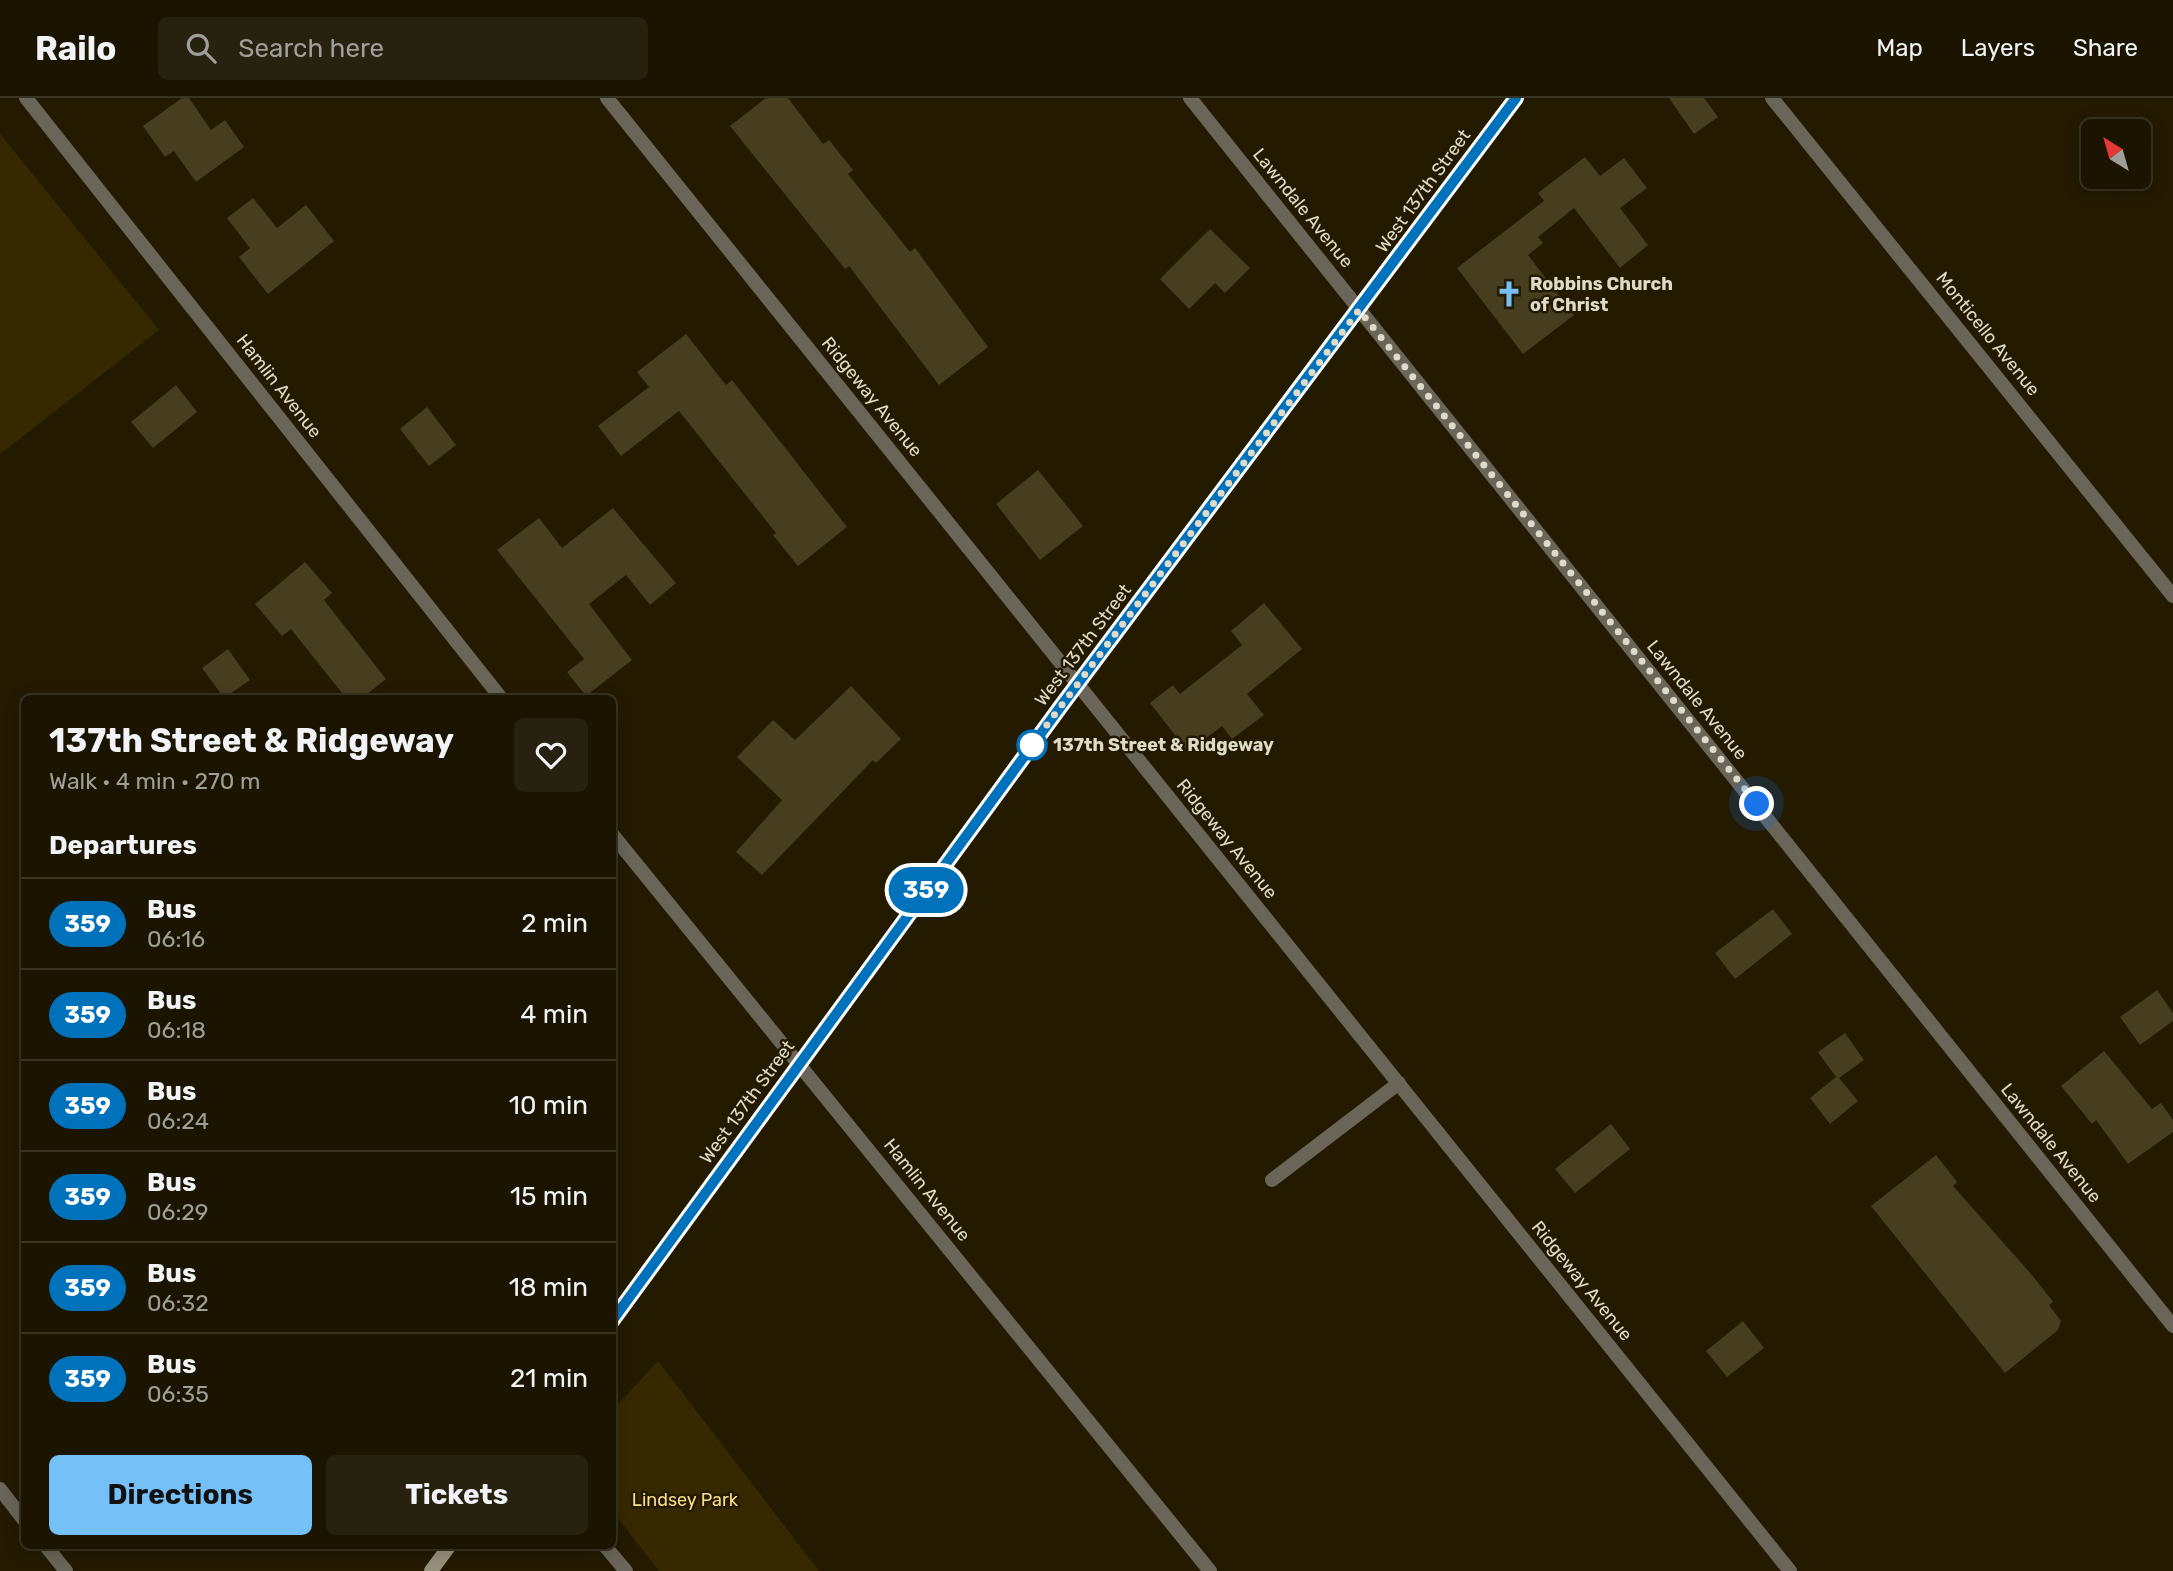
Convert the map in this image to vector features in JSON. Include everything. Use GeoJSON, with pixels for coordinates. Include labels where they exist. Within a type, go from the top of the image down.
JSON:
{"type":"FeatureCollection","features":[{"type":"Feature","properties":{"kind":"main road","name":"West 137th Street"},"geometry":{"type":"LineString","coordinates":[[616,1315],[1077,684],[1516,98]]}},
{"type":"Feature","properties":{"kind":"main road"},"geometry":{"type":"LineString","coordinates":[[431,1571],[447,1549]]}},
{"type":"Feature","properties":{"kind":"street","name":"Hamlin Avenue"},"geometry":{"type":"LineString","coordinates":[[26,98],[500,695]]}},
{"type":"Feature","properties":{"kind":"street","name":"Ridgeway Avenue"},"geometry":{"type":"LineString","coordinates":[[607,98],[1790,1571]]}},
{"type":"Feature","properties":{"kind":"street","name":"Lawndale Avenue"},"geometry":{"type":"LineString","coordinates":[[1190,98],[2173,1326]]}},
{"type":"Feature","properties":{"kind":"street","name":"Monticello Avenue"},"geometry":{"type":"LineString","coordinates":[[1772,98],[2173,596]]}},
{"type":"Feature","properties":{"kind":"street","name":"Hamlin Avenue"},"geometry":{"type":"LineString","coordinates":[[616,839],[800,1062],[1210,1571]]}},
{"type":"Feature","properties":{"kind":"street"},"geometry":{"type":"LineString","coordinates":[[1272,1180],[1399,1083]]}},
{"type":"Feature","properties":{"kind":"street"},"geometry":{"type":"LineString","coordinates":[[0,1489],[21,1516]]}},
{"type":"Feature","properties":{"kind":"street"},"geometry":{"type":"LineString","coordinates":[[48,1549],[65,1571]]}},
{"type":"Feature","properties":{"kind":"street"},"geometry":{"type":"LineString","coordinates":[[607,1549],[625,1571]]}},
{"type":"Feature","properties":{"kind":"green space"},"geometry":{"type":"Polygon","coordinates":[[[0,134],[159,330],[0,454],[0,134]]]}},
{"type":"Feature","properties":{"kind":"green space","name":"Lindsey Park"},"geometry":{"type":"Polygon","coordinates":[[[658,1361],[819,1571],[659,1571],[616,1516],[616,1407],[658,1361]]]}},
{"type":"Feature","properties":{"kind":"building"},"geometry":{"type":"Polygon","coordinates":[[[182,98],[189,98],[211,130],[225,120],[244,147],[196,182],[174,151],[165,157],[143,126],[182,98]]]}},
{"type":"Feature","properties":{"kind":"building"},"geometry":{"type":"Polygon","coordinates":[[[766,98],[788,98],[823,144],[829,140],[853,170],[848,174],[910,252],[915,248],[988,347],[939,385],[849,266],[845,269],[730,126],[766,98]]]}},
{"type":"Feature","properties":{"kind":"building"},"geometry":{"type":"Polygon","coordinates":[[[1669,98],[1704,98],[1718,117],[1694,134],[1669,98]]]}},
{"type":"Feature","properties":{"kind":"building"},"geometry":{"type":"Polygon","coordinates":[[[1585,157],[1600,176],[1624,158],[1647,188],[1620,208],[1648,245],[1620,268],[1574,208],[1538,237],[1543,243],[1528,255],[1574,315],[1523,354],[1457,268],[1544,201],[1538,193],[1585,157]]]}},
{"type":"Feature","properties":{"kind":"building"},"geometry":{"type":"Polygon","coordinates":[[[253,198],[277,228],[306,205],[334,241],[268,294],[239,257],[250,248],[227,218],[253,198]]]}},
{"type":"Feature","properties":{"kind":"building"},"geometry":{"type":"Polygon","coordinates":[[[1210,229],[1250,268],[1225,293],[1215,283],[1189,309],[1160,279],[1210,229]]]}},
{"type":"Feature","properties":{"kind":"building"},"geometry":{"type":"Polygon","coordinates":[[[686,334],[726,385],[732,380],[847,527],[798,566],[773,535],[776,533],[679,411],[621,456],[598,426],[649,387],[637,372],[686,334]]]}},
{"type":"Feature","properties":{"kind":"building"},"geometry":{"type":"Polygon","coordinates":[[[176,385],[197,412],[153,448],[131,422],[176,385]]]}},
{"type":"Feature","properties":{"kind":"building"},"geometry":{"type":"Polygon","coordinates":[[[427,407],[456,445],[429,466],[400,429],[427,407]]]}},
{"type":"Feature","properties":{"kind":"building"},"geometry":{"type":"Polygon","coordinates":[[[1038,470],[1083,526],[1040,560],[996,504],[1038,470]]]}},
{"type":"Feature","properties":{"kind":"building"},"geometry":{"type":"Polygon","coordinates":[[[613,508],[676,583],[650,605],[626,575],[589,604],[632,660],[587,695],[567,672],[584,659],[497,550],[539,518],[562,548],[613,508]]]}},
{"type":"Feature","properties":{"kind":"building"},"geometry":{"type":"Polygon","coordinates":[[[305,562],[332,593],[324,600],[386,679],[366,695],[344,695],[291,629],[282,636],[255,604],[305,562]]]}},
{"type":"Feature","properties":{"kind":"building"},"geometry":{"type":"Polygon","coordinates":[[[1264,603],[1302,649],[1247,694],[1264,715],[1232,739],[1222,726],[1188,752],[1150,703],[1173,685],[1180,694],[1242,645],[1231,631],[1264,603]]]}},
{"type":"Feature","properties":{"kind":"building"},"geometry":{"type":"Polygon","coordinates":[[[228,649],[250,680],[228,695],[222,695],[202,668],[228,649]]]}},
{"type":"Feature","properties":{"kind":"building"},"geometry":{"type":"Polygon","coordinates":[[[851,686],[901,739],[876,763],[873,760],[762,875],[736,852],[782,800],[737,757],[773,720],[795,740],[851,686]]]}},
{"type":"Feature","properties":{"kind":"building"},"geometry":{"type":"Polygon","coordinates":[[[1773,909],[1792,934],[1735,979],[1715,953],[1773,909]]]}},
{"type":"Feature","properties":{"kind":"building"},"geometry":{"type":"Polygon","coordinates":[[[2157,990],[2173,1013],[2173,1021],[2140,1045],[2120,1017],[2157,990]]]}},
{"type":"Feature","properties":{"kind":"building"},"geometry":{"type":"Polygon","coordinates":[[[1845,1033],[1864,1060],[1839,1078],[1858,1101],[1830,1124],[1810,1098],[1836,1077],[1818,1052],[1845,1033]]]}},
{"type":"Feature","properties":{"kind":"building"},"geometry":{"type":"Polygon","coordinates":[[[2104,1051],[2152,1109],[2161,1103],[2173,1120],[2173,1132],[2128,1164],[2096,1120],[2092,1124],[2061,1086],[2104,1051]]]}},
{"type":"Feature","properties":{"kind":"building"},"geometry":{"type":"Polygon","coordinates":[[[1611,1124],[1630,1149],[1575,1193],[1555,1169],[1611,1124]]]}},
{"type":"Feature","properties":{"kind":"building"},"geometry":{"type":"Polygon","coordinates":[[[1936,1155],[1957,1182],[1953,1186],[2032,1275],[2053,1302],[2049,1305],[2061,1321],[2058,1330],[2005,1373],[1871,1206],[1936,1155]]]}},
{"type":"Feature","properties":{"kind":"building"},"geometry":{"type":"Polygon","coordinates":[[[1743,1321],[1764,1348],[1727,1377],[1706,1351],[1743,1321]]]}},
{"type":"Feature","properties":{"kind":"bus line","name":"359"},"geometry":{"type":"LineString","coordinates":[[616,1315],[1061,706],[1516,98]]}},
{"type":"Feature","properties":{"kind":"place","name":"Robbins Church of Christ"},"geometry":{"type":"Point","coordinates":[1509,294]}},
{"type":"Feature","properties":{"kind":"place","name":"137th Street & Ridgeway"},"geometry":{"type":"Point","coordinates":[1032,745]}},
{"type":"Feature","properties":{"kind":"route"},"geometry":{"type":"LineString","coordinates":[[1032,745],[1028,750],[1359,310],[1757,804]]}}]}
